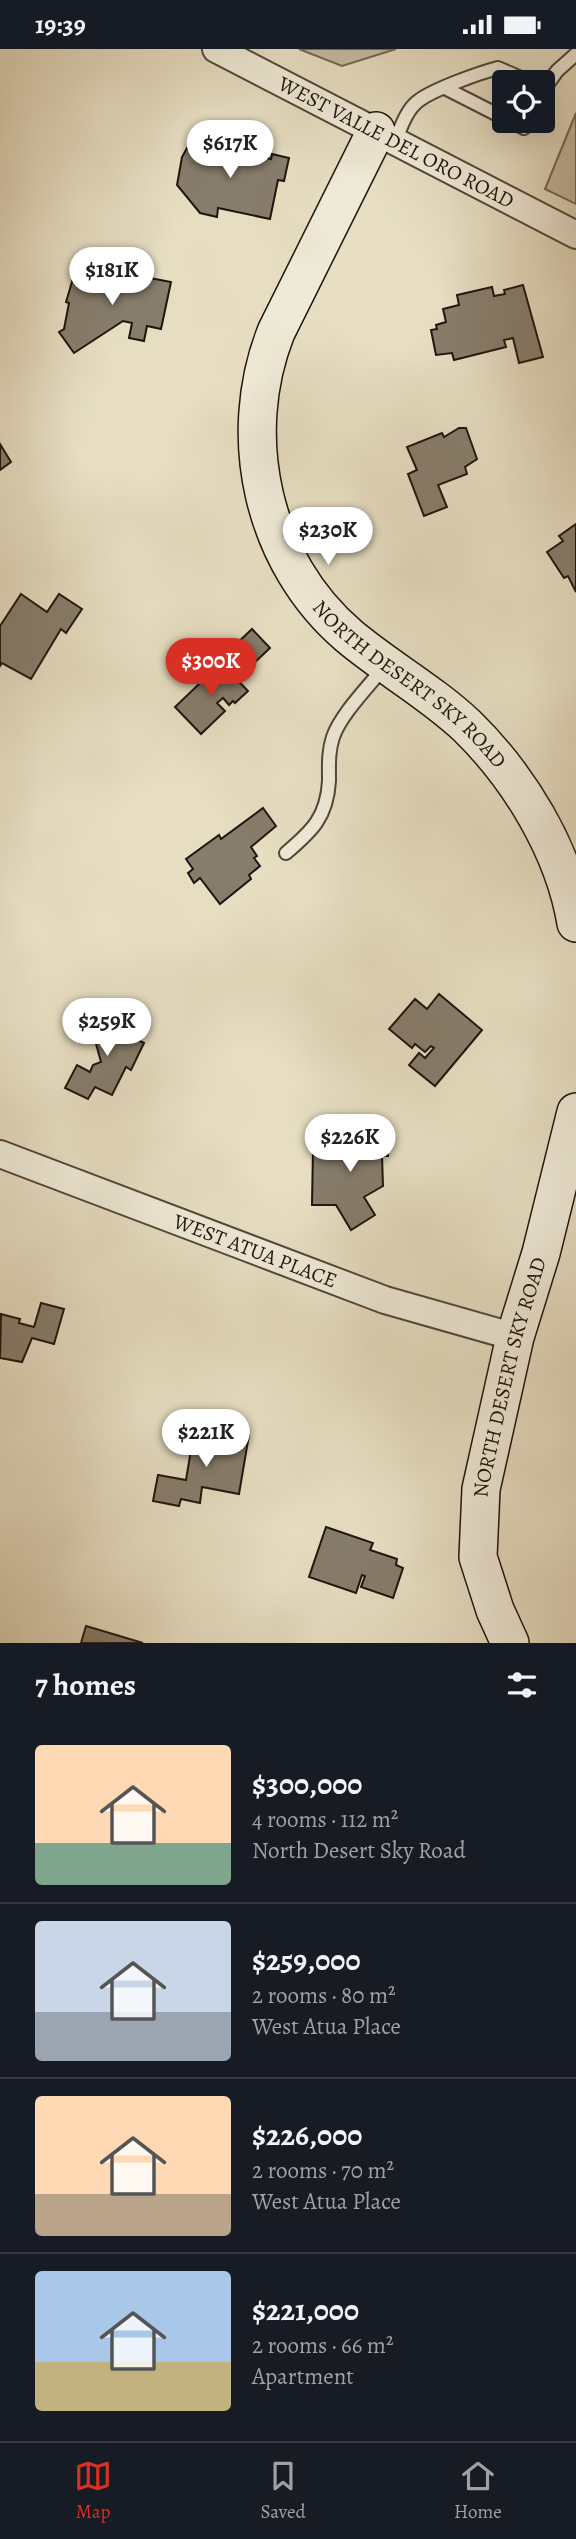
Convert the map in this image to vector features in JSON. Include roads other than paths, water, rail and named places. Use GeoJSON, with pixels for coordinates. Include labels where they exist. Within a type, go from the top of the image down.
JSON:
{"type":"FeatureCollection","features":[{"type":"Feature","properties":{"kind":"street","name":"WEST VALLE DEL ORO ROAD"},"geometry":{"type":"LineString","coordinates":[[216,49],[576,235]]}},
{"type":"Feature","properties":{"kind":"street","name":"NORTH DESERT SKY ROAD"},"geometry":{"type":"LineString","coordinates":[[386,136],[276,332],[268,354],[257,410],[256,443],[260,479],[272,524],[289,561],[328,616],[350,636],[438,700],[468,728],[518,788],[550,843],[576,917]]}},
{"type":"Feature","properties":{"kind":"street","name":"NORTH DESERT SKY ROAD"},"geometry":{"type":"LineString","coordinates":[[510,1643],[495,1610],[478,1557],[481,1489],[515,1337],[541,1253],[576,1112]]}},
{"type":"Feature","properties":{"kind":"street","name":"WEST ATUA PLACE"},"geometry":{"type":"LineString","coordinates":[[0,1154],[385,1300],[515,1337]]}},
{"type":"Feature","properties":{"kind":"lane"},"geometry":{"type":"LineString","coordinates":[[555,74],[576,54]]}},
{"type":"Feature","properties":{"kind":"lane"},"geometry":{"type":"LineString","coordinates":[[386,136],[418,101],[492,70]]}},
{"type":"Feature","properties":{"kind":"lane"},"geometry":{"type":"LineString","coordinates":[[445,88],[492,112]]}},
{"type":"Feature","properties":{"kind":"lane"},"geometry":{"type":"LineString","coordinates":[[286,853],[306,836],[320,819],[327,800],[329,753],[334,735],[387,664]]}}]}
